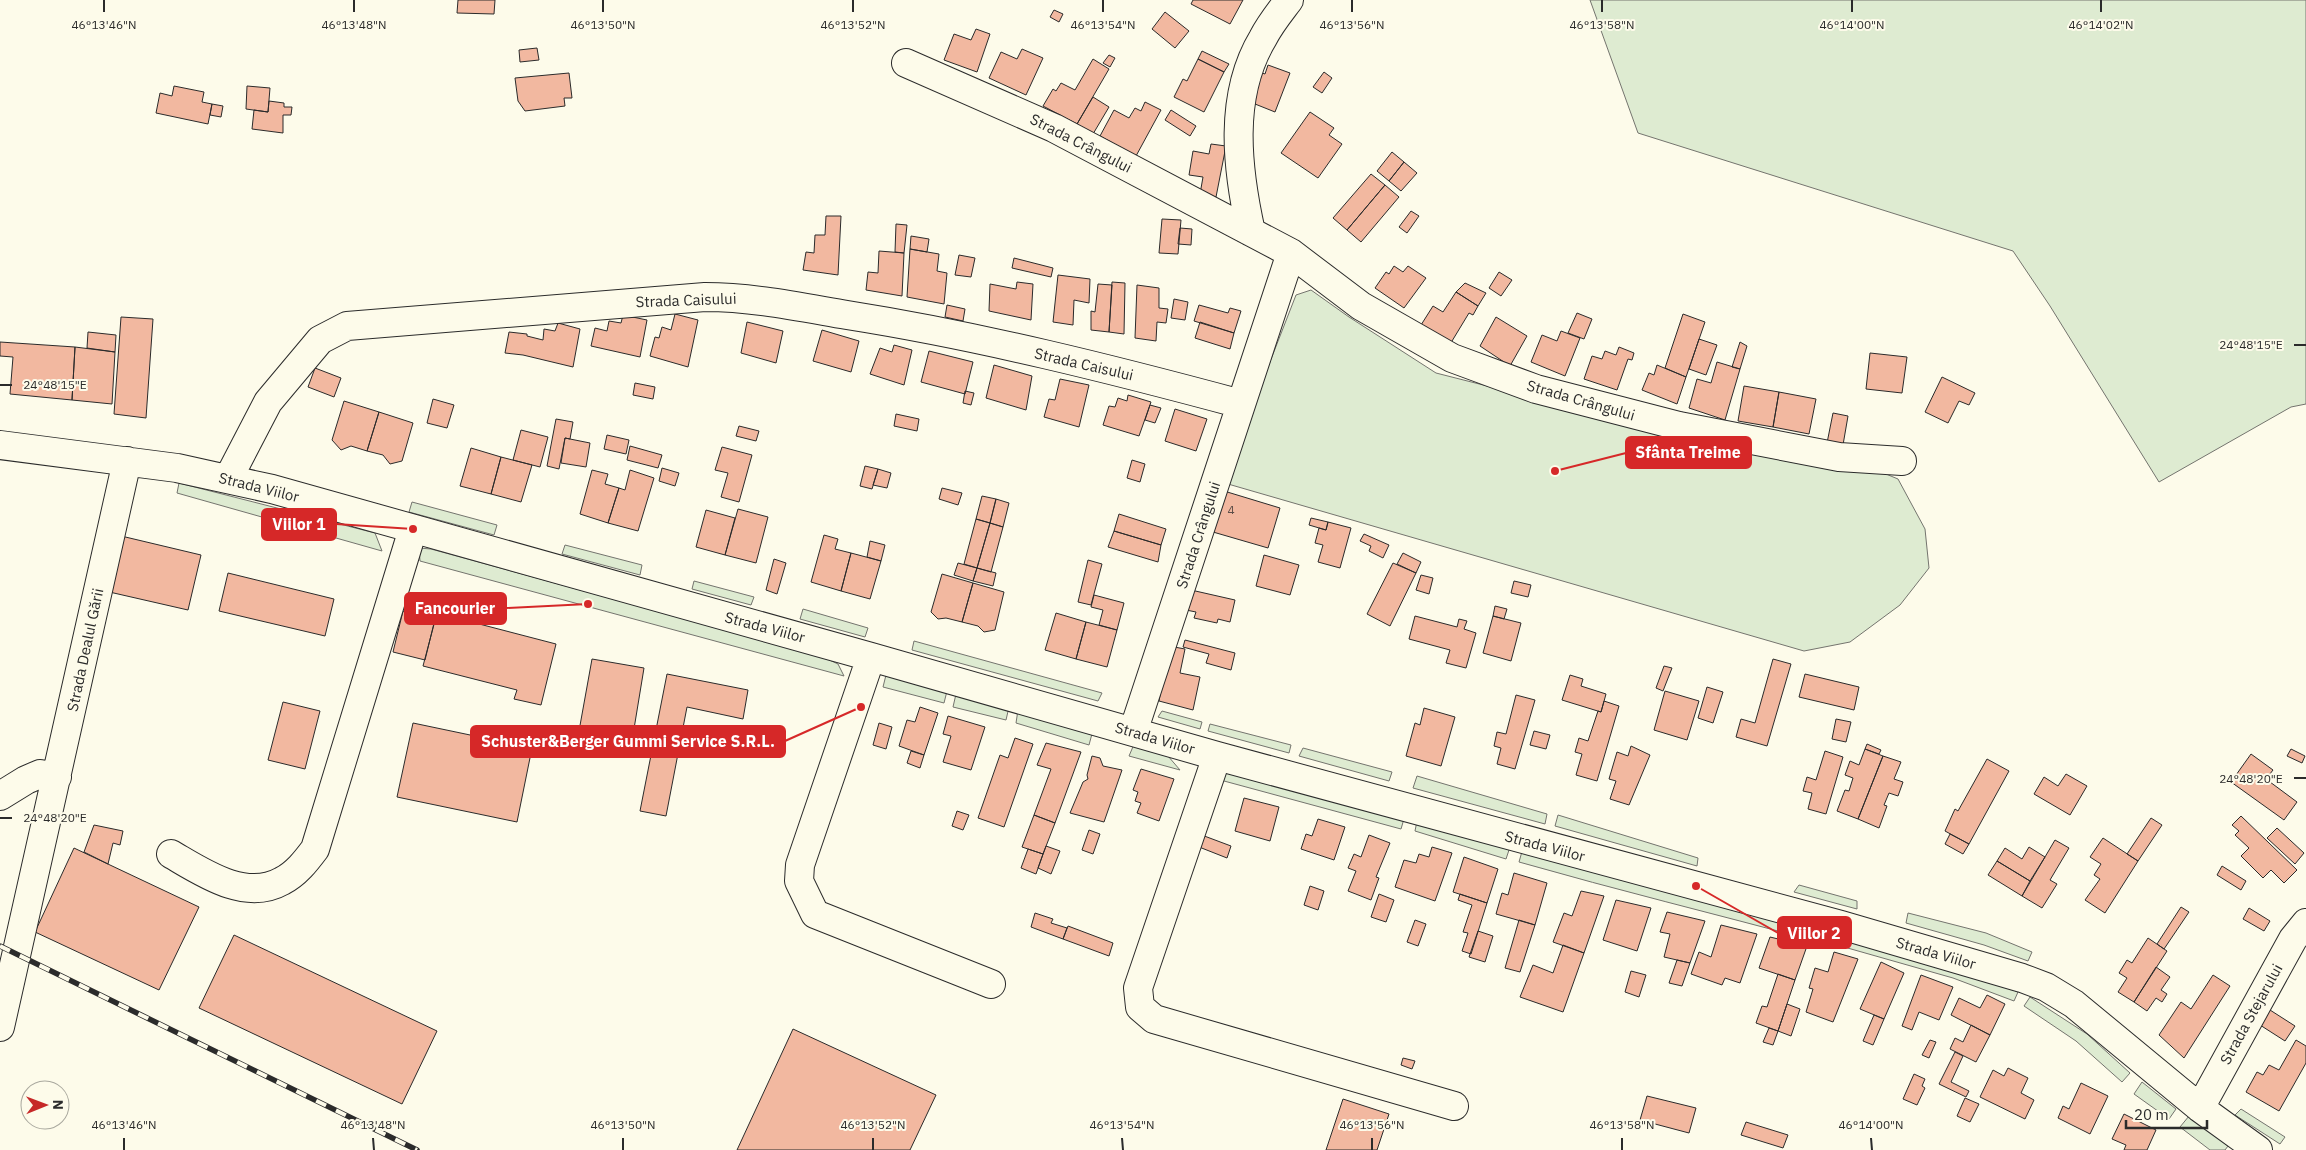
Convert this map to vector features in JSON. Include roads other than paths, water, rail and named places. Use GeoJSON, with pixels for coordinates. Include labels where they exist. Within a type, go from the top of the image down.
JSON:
{"type":"FeatureCollection","features":[{"type":"Feature","properties":{"kind":"street"},"geometry":{"type":"LineString","coordinates":[[1251,232],[1241,188],[1238,140],[1242,88],[1262,38],[1289,0]]}},
{"type":"Feature","properties":{"kind":"street","name":"Strada Crângului"},"geometry":{"type":"LineString","coordinates":[[906,63],[1054,128],[1291,252],[1362,306],[1452,358],[1536,389],[1679,426],[1839,457],[1902,461]]}},
{"type":"Feature","properties":{"kind":"street","name":"Strada Crângului"},"geometry":{"type":"LineString","coordinates":[[1133,732],[1291,252]]}},
{"type":"Feature","properties":{"kind":"street","name":"Strada Caisului"},"geometry":{"type":"LineString","coordinates":[[228,479],[268,402],[320,340],[347,326],[705,297],[737,297],[912,325],[1131,374],[1241,404]]}},
{"type":"Feature","properties":{"kind":"street","name":"Strada Viilor"},"geometry":{"type":"LineString","coordinates":[[0,446],[177,468],[272,489],[413,530],[872,656],[1216,756],[1841,925],[2022,978],[2046,988],[2074,1004],[2200,1108],[2258,1150]]}},
{"type":"Feature","properties":{"kind":"street","name":"Strada Dealul Gării"},"geometry":{"type":"LineString","coordinates":[[0,1027],[58,777],[127,461]]}},
{"type":"Feature","properties":{"kind":"street"},"geometry":{"type":"LineString","coordinates":[[171,854],[221,883],[260,889],[282,882],[300,868],[315,849],[413,530]]}},
{"type":"Feature","properties":{"kind":"street"},"geometry":{"type":"LineString","coordinates":[[872,656],[800,866],[799,881],[815,914],[991,984]]}},
{"type":"Feature","properties":{"kind":"street"},"geometry":{"type":"LineString","coordinates":[[1216,756],[1138,988],[1140,1007],[1154,1019],[1454,1106]]}},
{"type":"Feature","properties":{"kind":"street"},"geometry":{"type":"LineString","coordinates":[[0,796],[40,774],[58,777]]}},
{"type":"Feature","properties":{"kind":"street","name":"Strada Stejarului"},"geometry":{"type":"LineString","coordinates":[[2200,1108],[2293,939],[2306,923]]}},
{"type":"Feature","properties":{"kind":"railway"},"geometry":{"type":"LineString","coordinates":[[0,946],[417,1150]]}},
{"type":"Feature","properties":{"kind":"place","name":"Sfânta Treime"},"geometry":{"type":"Point","coordinates":[1555,471]}},
{"type":"Feature","properties":{"kind":"place","name":"Viilor 1"},"geometry":{"type":"Point","coordinates":[413,529]}},
{"type":"Feature","properties":{"kind":"place","name":"Fancourier"},"geometry":{"type":"Point","coordinates":[588,604]}},
{"type":"Feature","properties":{"kind":"place","name":"Schuster&Berger Gummi Service S.R.L."},"geometry":{"type":"Point","coordinates":[861,707]}},
{"type":"Feature","properties":{"kind":"place","name":"Viilor 2"},"geometry":{"type":"Point","coordinates":[1696,886]}}]}
